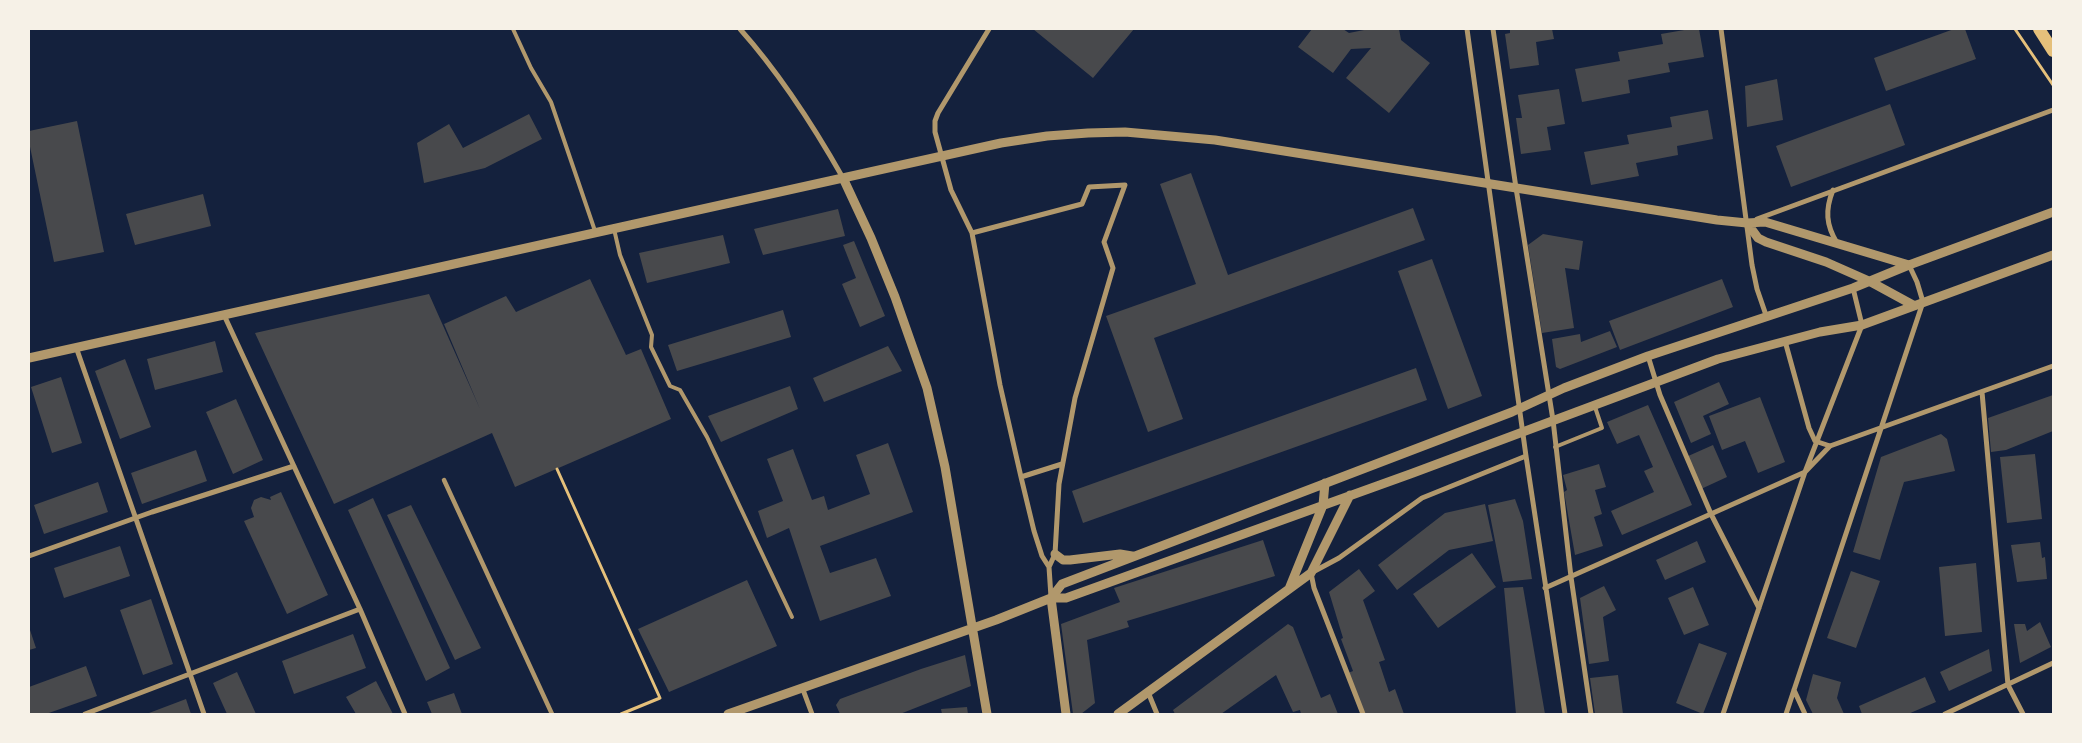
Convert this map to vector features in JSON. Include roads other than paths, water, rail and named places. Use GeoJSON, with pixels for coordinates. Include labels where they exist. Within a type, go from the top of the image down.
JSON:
{"type":"FeatureCollection","features":[{"type":"Feature","properties":{"kind":"main road"},"geometry":{"type":"LineString","coordinates":[[2039,29],[2053,51]]}},
{"type":"Feature","properties":{"kind":"street"},"geometry":{"type":"LineString","coordinates":[[740,29],[775,71],[801,107],[843,178],[871,238],[901,311],[927,388],[942,449],[987,714]]}},
{"type":"Feature","properties":{"kind":"street"},"geometry":{"type":"LineString","coordinates":[[989,29],[938,113],[935,121],[935,132],[951,190],[972,233],[1000,385],[1021,477],[1034,531],[1042,556],[1049,567]]}},
{"type":"Feature","properties":{"kind":"street"},"geometry":{"type":"LineString","coordinates":[[1467,29],[1522,431],[1565,714]]}},
{"type":"Feature","properties":{"kind":"street"},"geometry":{"type":"LineString","coordinates":[[1494,29],[1516,188],[1553,420],[1571,577],[1591,714]]}},
{"type":"Feature","properties":{"kind":"street"},"geometry":{"type":"LineString","coordinates":[[1721,29],[1755,281],[1767,318]]}},
{"type":"Feature","properties":{"kind":"street"},"geometry":{"type":"LineString","coordinates":[[1747,223],[2053,110]]}},
{"type":"Feature","properties":{"kind":"street"},"geometry":{"type":"LineString","coordinates":[[29,358],[1002,143],[1047,136],[1125,132],[1215,140],[1708,219],[1747,223],[1765,222],[1909,265],[1923,302],[1786,714]]}},
{"type":"Feature","properties":{"kind":"street"},"geometry":{"type":"LineString","coordinates":[[972,233],[1082,204],[1089,187],[1125,185],[1104,242],[1113,268],[1074,398],[1059,484],[1055,554],[1049,567],[1051,598],[1066,714]]}},
{"type":"Feature","properties":{"kind":"street"},"geometry":{"type":"LineString","coordinates":[[1833,190],[1827,208],[1827,218],[1831,234],[1837,244]]}},
{"type":"Feature","properties":{"kind":"street"},"geometry":{"type":"LineString","coordinates":[[1051,598],[1062,584],[1519,409],[1549,394],[1648,356],[1853,288],[1909,265],[2053,212]]}},
{"type":"Feature","properties":{"kind":"street"},"geometry":{"type":"LineString","coordinates":[[1747,223],[1758,238],[1766,242],[1826,262],[1869,281],[1913,305]]}},
{"type":"Feature","properties":{"kind":"street"},"geometry":{"type":"LineString","coordinates":[[728,714],[973,628],[1051,598],[1066,598],[1350,496],[1718,359],[1785,340],[1862,325],[2053,255]]}},
{"type":"Feature","properties":{"kind":"street"},"geometry":{"type":"LineString","coordinates":[[1723,714],[1804,472],[1862,325],[1853,288]]}},
{"type":"Feature","properties":{"kind":"street"},"geometry":{"type":"LineString","coordinates":[[223,314],[360,609],[404,714]]}},
{"type":"Feature","properties":{"kind":"street"},"geometry":{"type":"LineString","coordinates":[[1785,340],[1809,428],[1816,441],[1830,446]]}},
{"type":"Feature","properties":{"kind":"street"},"geometry":{"type":"LineString","coordinates":[[76,347],[204,714]]}},
{"type":"Feature","properties":{"kind":"street"},"geometry":{"type":"LineString","coordinates":[[1648,356],[1660,395],[1711,514],[1759,608]]}},
{"type":"Feature","properties":{"kind":"street"},"geometry":{"type":"LineString","coordinates":[[1545,588],[1804,472],[1830,446],[2053,366]]}},
{"type":"Feature","properties":{"kind":"street"},"geometry":{"type":"LineString","coordinates":[[1982,392],[2008,685],[2023,714]]}},
{"type":"Feature","properties":{"kind":"street"},"geometry":{"type":"LineString","coordinates":[[1118,714],[1288,589],[1311,573],[1334,561],[1408,506],[1427,495],[1526,456]]}},
{"type":"Feature","properties":{"kind":"street"},"geometry":{"type":"LineString","coordinates":[[1021,477],[1062,464]]}},
{"type":"Feature","properties":{"kind":"street"},"geometry":{"type":"LineString","coordinates":[[29,556],[135,518],[294,466]]}},
{"type":"Feature","properties":{"kind":"street"},"geometry":{"type":"LineString","coordinates":[[444,480],[552,714]]}},
{"type":"Feature","properties":{"kind":"street"},"geometry":{"type":"LineString","coordinates":[[1288,589],[1323,505],[1325,483]]}},
{"type":"Feature","properties":{"kind":"street"},"geometry":{"type":"LineString","coordinates":[[1350,496],[1311,573],[1314,588],[1363,714]]}},
{"type":"Feature","properties":{"kind":"street"},"geometry":{"type":"LineString","coordinates":[[1055,554],[1063,560],[1120,554],[1135,556]]}},
{"type":"Feature","properties":{"kind":"street"},"geometry":{"type":"LineString","coordinates":[[84,714],[360,609]]}},
{"type":"Feature","properties":{"kind":"street"},"geometry":{"type":"LineString","coordinates":[[1945,714],[2053,663]]}},
{"type":"Feature","properties":{"kind":"street"},"geometry":{"type":"LineString","coordinates":[[802,687],[812,714]]}},
{"type":"Feature","properties":{"kind":"street"},"geometry":{"type":"LineString","coordinates":[[1794,690],[1806,714]]}},
{"type":"Feature","properties":{"kind":"street"},"geometry":{"type":"LineString","coordinates":[[1147,692],[1157,714]]}},
{"type":"Feature","properties":{"kind":"lane"},"geometry":{"type":"LineString","coordinates":[[513,29],[531,68],[551,102],[596,233]]}},
{"type":"Feature","properties":{"kind":"lane"},"geometry":{"type":"LineString","coordinates":[[614,229],[620,255],[652,335],[651,347],[670,386],[680,390],[707,437],[792,616]]}},
{"type":"Feature","properties":{"kind":"lane"},"geometry":{"type":"LineString","coordinates":[[1555,447],[1602,428],[1594,404]]}}]}
